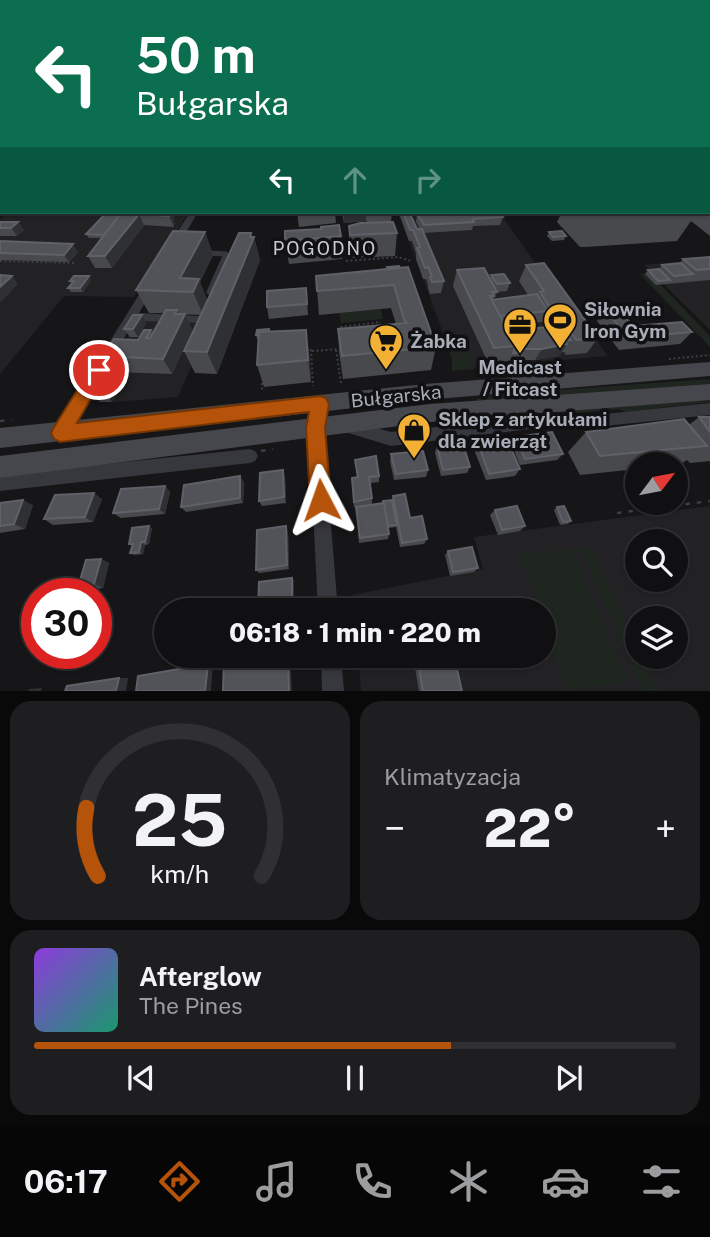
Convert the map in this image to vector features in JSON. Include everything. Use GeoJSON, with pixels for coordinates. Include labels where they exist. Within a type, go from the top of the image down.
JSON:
{"type":"FeatureCollection","features":[{"type":"Feature","properties":{"kind":"street"},"geometry":{"type":"LineString","coordinates":[[170,252],[193,214]]}},
{"type":"Feature","properties":{"kind":"street"},"geometry":{"type":"LineString","coordinates":[[60,433],[153,279]]}},
{"type":"Feature","properties":{"kind":"street"},"geometry":{"type":"LineString","coordinates":[[131,317],[198,320]]}},
{"type":"Feature","properties":{"kind":"street","name":"Bułgarska"},"geometry":{"type":"LineString","coordinates":[[0,438],[60,433],[317,395],[436,391],[710,369]]}},
{"type":"Feature","properties":{"kind":"street","name":"Bułgarska"},"geometry":{"type":"LineString","coordinates":[[0,484],[219,450],[341,424],[459,410],[710,393]]}},
{"type":"Feature","properties":{"kind":"street"},"geometry":{"type":"LineString","coordinates":[[317,395],[316,428],[327,598]]}},
{"type":"Feature","properties":{"kind":"street","name":"Bułgarska"},"geometry":{"type":"LineString","coordinates":[[341,424],[391,439],[538,422],[576,423],[710,409]]}},
{"type":"Feature","properties":{"kind":"street","name":"Bułgarska"},"geometry":{"type":"LineString","coordinates":[[0,467],[219,450],[250,456]]}},
{"type":"Feature","properties":{"kind":"street"},"geometry":{"type":"LineString","coordinates":[[332,668],[333,691]]}},
{"type":"Feature","properties":{"kind":"lane"},"geometry":{"type":"LineString","coordinates":[[201,253],[226,254],[209,292]]}},
{"type":"Feature","properties":{"kind":"path"},"geometry":{"type":"LineString","coordinates":[[346,261],[398,257],[411,261]]}},
{"type":"Feature","properties":{"kind":"path"},"geometry":{"type":"LineString","coordinates":[[1,261],[76,264]]}},
{"type":"Feature","properties":{"kind":"path"},"geometry":{"type":"LineString","coordinates":[[342,338],[340,327],[381,322]]}},
{"type":"Feature","properties":{"kind":"path"},"geometry":{"type":"LineString","coordinates":[[303,350],[311,349],[317,395]]}},
{"type":"Feature","properties":{"kind":"path"},"geometry":{"type":"LineString","coordinates":[[336,349],[341,383]]}},
{"type":"Feature","properties":{"kind":"path"},"geometry":{"type":"LineString","coordinates":[[311,352],[336,349],[343,351]]}},
{"type":"Feature","properties":{"kind":"path"},"geometry":{"type":"LineString","coordinates":[[262,379],[262,391]]}},
{"type":"Feature","properties":{"kind":"path"},"geometry":{"type":"LineString","coordinates":[[617,513],[710,501]]}},
{"type":"Feature","properties":{"kind":"shaded area"},"geometry":{"type":"Polygon","coordinates":[[[6,214],[188,214],[134,297],[64,296],[0,374],[0,219],[6,214]]]}},
{"type":"Feature","properties":{"kind":"shaded area"},"geometry":{"type":"Polygon","coordinates":[[[500,214],[545,277],[551,276],[608,356],[457,369],[400,217],[500,214]]]}},
{"type":"Feature","properties":{"kind":"shaded area"},"geometry":{"type":"Polygon","coordinates":[[[416,259],[451,354],[467,352],[474,369],[452,371],[452,359],[416,259]]]}},
{"type":"Feature","properties":{"kind":"shaded area"},"geometry":{"type":"Polygon","coordinates":[[[710,259],[710,330],[644,265],[710,259]]]}},
{"type":"Feature","properties":{"kind":"shaded area"},"geometry":{"type":"Polygon","coordinates":[[[649,273],[710,336],[710,347],[640,274],[649,273]]]}},
{"type":"Feature","properties":{"kind":"shaded area"},"geometry":{"type":"Polygon","coordinates":[[[381,309],[383,319],[341,323],[339,313],[381,309]]]}},
{"type":"Feature","properties":{"kind":"shaded area"},"geometry":{"type":"Polygon","coordinates":[[[137,321],[210,324],[178,397],[90,401],[137,321]]]}},
{"type":"Feature","properties":{"kind":"shaded area"},"geometry":{"type":"Polygon","coordinates":[[[710,379],[710,385],[476,399],[500,394],[710,379]]]}},
{"type":"Feature","properties":{"kind":"shaded area"},"geometry":{"type":"Polygon","coordinates":[[[710,400],[625,412],[619,409],[542,414],[540,418],[529,414],[485,419],[482,424],[479,416],[710,400]]]}},
{"type":"Feature","properties":{"kind":"shaded area"},"geometry":{"type":"Polygon","coordinates":[[[710,506],[710,691],[361,691],[359,668],[556,668],[556,598],[352,598],[352,595],[483,569],[474,537],[641,515],[688,515],[688,509],[710,506]]]}},
{"type":"Feature","properties":{"kind":"shaded area"},"geometry":{"type":"Polygon","coordinates":[[[591,547],[625,620],[625,650],[580,548],[591,547]]]}},
{"type":"Feature","properties":{"kind":"shaded area"},"geometry":{"type":"Polygon","coordinates":[[[571,549],[628,682],[567,691],[556,659],[556,598],[535,598],[520,555],[571,549]]]}},
{"type":"Feature","properties":{"kind":"shaded area"},"geometry":{"type":"Polygon","coordinates":[[[633,669],[648,669],[658,691],[643,691],[633,669]]]}},
{"type":"Feature","properties":{"kind":"building"},"geometry":{"type":"Polygon","coordinates":[[[105,214],[120,214],[104,235],[86,234],[105,214]]]}},
{"type":"Feature","properties":{"kind":"building"},"geometry":{"type":"Polygon","coordinates":[[[120,214],[139,214],[105,256],[88,256],[120,214]]]}},
{"type":"Feature","properties":{"kind":"building"},"geometry":{"type":"Polygon","coordinates":[[[404,214],[410,214],[417,229],[422,229],[444,281],[432,282],[432,276],[428,267],[425,268],[417,248],[420,247],[413,230],[410,230],[404,214]]]}},
{"type":"Feature","properties":{"kind":"building"},"geometry":{"type":"Polygon","coordinates":[[[417,214],[501,214],[503,217],[473,219],[474,222],[424,225],[417,214]]]}},
{"type":"Feature","properties":{"kind":"building"},"geometry":{"type":"Polygon","coordinates":[[[0,222],[18,222],[11,228],[0,228],[0,222]]]}},
{"type":"Feature","properties":{"kind":"building"},"geometry":{"type":"Polygon","coordinates":[[[393,222],[397,233],[350,235],[349,226],[393,222]]]}},
{"type":"Feature","properties":{"kind":"building"},"geometry":{"type":"Polygon","coordinates":[[[339,225],[341,236],[285,241],[285,231],[339,225]]]}},
{"type":"Feature","properties":{"kind":"building"},"geometry":{"type":"Polygon","coordinates":[[[173,231],[205,232],[180,278],[199,279],[193,292],[136,290],[173,231]]]}},
{"type":"Feature","properties":{"kind":"building"},"geometry":{"type":"Polygon","coordinates":[[[562,231],[566,236],[553,237],[549,232],[562,231]]]}},
{"type":"Feature","properties":{"kind":"building"},"geometry":{"type":"Polygon","coordinates":[[[239,233],[251,233],[250,237],[254,237],[207,352],[184,351],[239,233]]]}},
{"type":"Feature","properties":{"kind":"building"},"geometry":{"type":"Polygon","coordinates":[[[0,241],[73,244],[64,255],[0,253],[0,241]]]}},
{"type":"Feature","properties":{"kind":"building"},"geometry":{"type":"Polygon","coordinates":[[[710,257],[710,269],[696,270],[683,259],[710,257]]]}},
{"type":"Feature","properties":{"kind":"building"},"geometry":{"type":"Polygon","coordinates":[[[544,263],[598,338],[576,340],[554,307],[550,308],[540,292],[544,291],[526,265],[544,263]]]}},
{"type":"Feature","properties":{"kind":"building"},"geometry":{"type":"Polygon","coordinates":[[[681,263],[693,274],[674,276],[662,265],[681,263]]]}},
{"type":"Feature","properties":{"kind":"building"},"geometry":{"type":"Polygon","coordinates":[[[408,267],[436,347],[342,356],[338,329],[407,323],[394,285],[317,291],[316,276],[408,267]]]}},
{"type":"Feature","properties":{"kind":"building"},"geometry":{"type":"Polygon","coordinates":[[[484,268],[497,292],[492,292],[494,296],[490,296],[516,346],[494,348],[457,270],[484,268]]]}},
{"type":"Feature","properties":{"kind":"building"},"geometry":{"type":"Polygon","coordinates":[[[659,269],[670,280],[658,281],[648,270],[659,269]]]}},
{"type":"Feature","properties":{"kind":"building"},"geometry":{"type":"Polygon","coordinates":[[[504,274],[510,283],[497,284],[491,275],[504,274]]]}},
{"type":"Feature","properties":{"kind":"building"},"geometry":{"type":"Polygon","coordinates":[[[0,275],[12,276],[0,287],[0,275]]]}},
{"type":"Feature","properties":{"kind":"building"},"geometry":{"type":"Polygon","coordinates":[[[74,276],[89,276],[80,288],[68,288],[74,281],[70,281],[74,276]]]}},
{"type":"Feature","properties":{"kind":"building"},"geometry":{"type":"Polygon","coordinates":[[[306,288],[307,304],[267,307],[267,291],[306,288]]]}},
{"type":"Feature","properties":{"kind":"building"},"geometry":{"type":"Polygon","coordinates":[[[537,294],[548,311],[500,316],[492,300],[537,294]]]}},
{"type":"Feature","properties":{"kind":"building"},"geometry":{"type":"Polygon","coordinates":[[[618,308],[633,326],[682,322],[692,332],[628,338],[605,309],[618,308]]]}},
{"type":"Feature","properties":{"kind":"building"},"geometry":{"type":"Polygon","coordinates":[[[166,310],[177,310],[175,314],[185,314],[163,359],[103,356],[114,339],[138,340],[144,330],[151,330],[146,338],[150,338],[166,310]]]}},
{"type":"Feature","properties":{"kind":"building"},"geometry":{"type":"Polygon","coordinates":[[[133,315],[142,315],[133,329],[124,329],[133,315]]]}},
{"type":"Feature","properties":{"kind":"building"},"geometry":{"type":"Polygon","coordinates":[[[562,326],[571,340],[564,341],[567,344],[542,349],[522,349],[512,330],[562,326]]]}},
{"type":"Feature","properties":{"kind":"building"},"geometry":{"type":"Polygon","coordinates":[[[269,329],[269,332],[259,332],[259,335],[256,335],[257,330],[269,329]]]}},
{"type":"Feature","properties":{"kind":"building"},"geometry":{"type":"Polygon","coordinates":[[[306,330],[308,360],[257,365],[259,332],[306,330]]]}},
{"type":"Feature","properties":{"kind":"building"},"geometry":{"type":"Polygon","coordinates":[[[100,393],[112,393],[109,399],[97,398],[100,393]]]}},
{"type":"Feature","properties":{"kind":"building"},"geometry":{"type":"Polygon","coordinates":[[[699,417],[710,417],[710,432],[699,417]]]}},
{"type":"Feature","properties":{"kind":"building"},"geometry":{"type":"Polygon","coordinates":[[[684,419],[707,446],[600,456],[586,432],[684,419]]]}},
{"type":"Feature","properties":{"kind":"building"},"geometry":{"type":"Polygon","coordinates":[[[552,432],[563,454],[525,459],[515,437],[552,432]]]}},
{"type":"Feature","properties":{"kind":"building"},"geometry":{"type":"Polygon","coordinates":[[[506,437],[520,469],[489,474],[477,441],[506,437]]]}},
{"type":"Feature","properties":{"kind":"building"},"geometry":{"type":"Polygon","coordinates":[[[463,444],[470,467],[443,470],[437,446],[463,444]]]}},
{"type":"Feature","properties":{"kind":"building"},"geometry":{"type":"Polygon","coordinates":[[[423,451],[428,470],[396,474],[391,454],[423,451]]]}},
{"type":"Feature","properties":{"kind":"building"},"geometry":{"type":"Polygon","coordinates":[[[376,456],[379,476],[369,477],[372,498],[354,502],[352,478],[358,477],[355,460],[376,456]]]}},
{"type":"Feature","properties":{"kind":"building"},"geometry":{"type":"Polygon","coordinates":[[[283,470],[284,497],[259,501],[260,473],[283,470]]]}},
{"type":"Feature","properties":{"kind":"building"},"geometry":{"type":"Polygon","coordinates":[[[240,476],[240,498],[181,507],[184,485],[240,476]]]}},
{"type":"Feature","properties":{"kind":"building"},"geometry":{"type":"Polygon","coordinates":[[[165,486],[159,509],[113,513],[121,489],[165,486]]]}},
{"type":"Feature","properties":{"kind":"building"},"geometry":{"type":"Polygon","coordinates":[[[94,493],[85,517],[44,519],[55,495],[94,493]]]}},
{"type":"Feature","properties":{"kind":"building"},"geometry":{"type":"Polygon","coordinates":[[[405,494],[410,518],[422,516],[427,539],[402,543],[393,496],[405,494]]]}},
{"type":"Feature","properties":{"kind":"building"},"geometry":{"type":"Polygon","coordinates":[[[23,500],[14,524],[0,526],[0,503],[23,500]]]}},
{"type":"Feature","properties":{"kind":"building"},"geometry":{"type":"Polygon","coordinates":[[[392,500],[397,525],[388,526],[383,501],[392,500]]]}},
{"type":"Feature","properties":{"kind":"building"},"geometry":{"type":"Polygon","coordinates":[[[384,503],[389,534],[360,538],[356,507],[384,503]]]}},
{"type":"Feature","properties":{"kind":"building"},"geometry":{"type":"Polygon","coordinates":[[[517,506],[525,526],[502,530],[495,510],[517,506]]]}},
{"type":"Feature","properties":{"kind":"building"},"geometry":{"type":"Polygon","coordinates":[[[564,506],[571,521],[563,522],[557,507],[564,506]]]}},
{"type":"Feature","properties":{"kind":"building"},"geometry":{"type":"Polygon","coordinates":[[[149,526],[139,552],[130,553],[133,544],[129,544],[132,528],[149,526]]]}},
{"type":"Feature","properties":{"kind":"building"},"geometry":{"type":"Polygon","coordinates":[[[286,526],[287,565],[256,570],[257,530],[286,526]]]}},
{"type":"Feature","properties":{"kind":"building"},"geometry":{"type":"Polygon","coordinates":[[[472,547],[478,568],[453,572],[448,551],[472,547]]]}},
{"type":"Feature","properties":{"kind":"building"},"geometry":{"type":"Polygon","coordinates":[[[101,559],[96,578],[81,578],[86,560],[101,559]]]}},
{"type":"Feature","properties":{"kind":"building"},"geometry":{"type":"Polygon","coordinates":[[[292,578],[292,598],[258,598],[259,582],[292,578]]]}},
{"type":"Feature","properties":{"kind":"building"},"geometry":{"type":"Polygon","coordinates":[[[185,668],[208,668],[205,691],[136,691],[138,676],[185,668]]]}},
{"type":"Feature","properties":{"kind":"building"},"geometry":{"type":"Polygon","coordinates":[[[224,668],[288,668],[289,691],[223,691],[224,668]]]}},
{"type":"Feature","properties":{"kind":"building"},"geometry":{"type":"Polygon","coordinates":[[[419,668],[457,668],[462,691],[423,691],[419,668]]]}},
{"type":"Feature","properties":{"kind":"building"},"geometry":{"type":"Polygon","coordinates":[[[119,678],[116,691],[65,691],[67,686],[119,678]]]}},
{"type":"Feature","properties":{"kind":"place","name":"Siłownia Iron Gym"},"geometry":{"type":"Point","coordinates":[560,350]}},
{"type":"Feature","properties":{"kind":"place","name":"Medicast / Fitcast"},"geometry":{"type":"Point","coordinates":[520,355]}},
{"type":"Feature","properties":{"kind":"place","name":"Żabka"},"geometry":{"type":"Point","coordinates":[386,371]}},
{"type":"Feature","properties":{"kind":"place","name":"Sklep z artykułami dla zwierząt"},"geometry":{"type":"Point","coordinates":[414,460]}},
{"type":"Feature","properties":{"kind":"district","name":"POGODNO"},"geometry":{"type":"Point","coordinates":[325,249]}},
{"type":"Feature","properties":{"kind":"route"},"geometry":{"type":"LineString","coordinates":[[99,370],[60,433],[320,404],[316,428],[321,500]]}}]}
